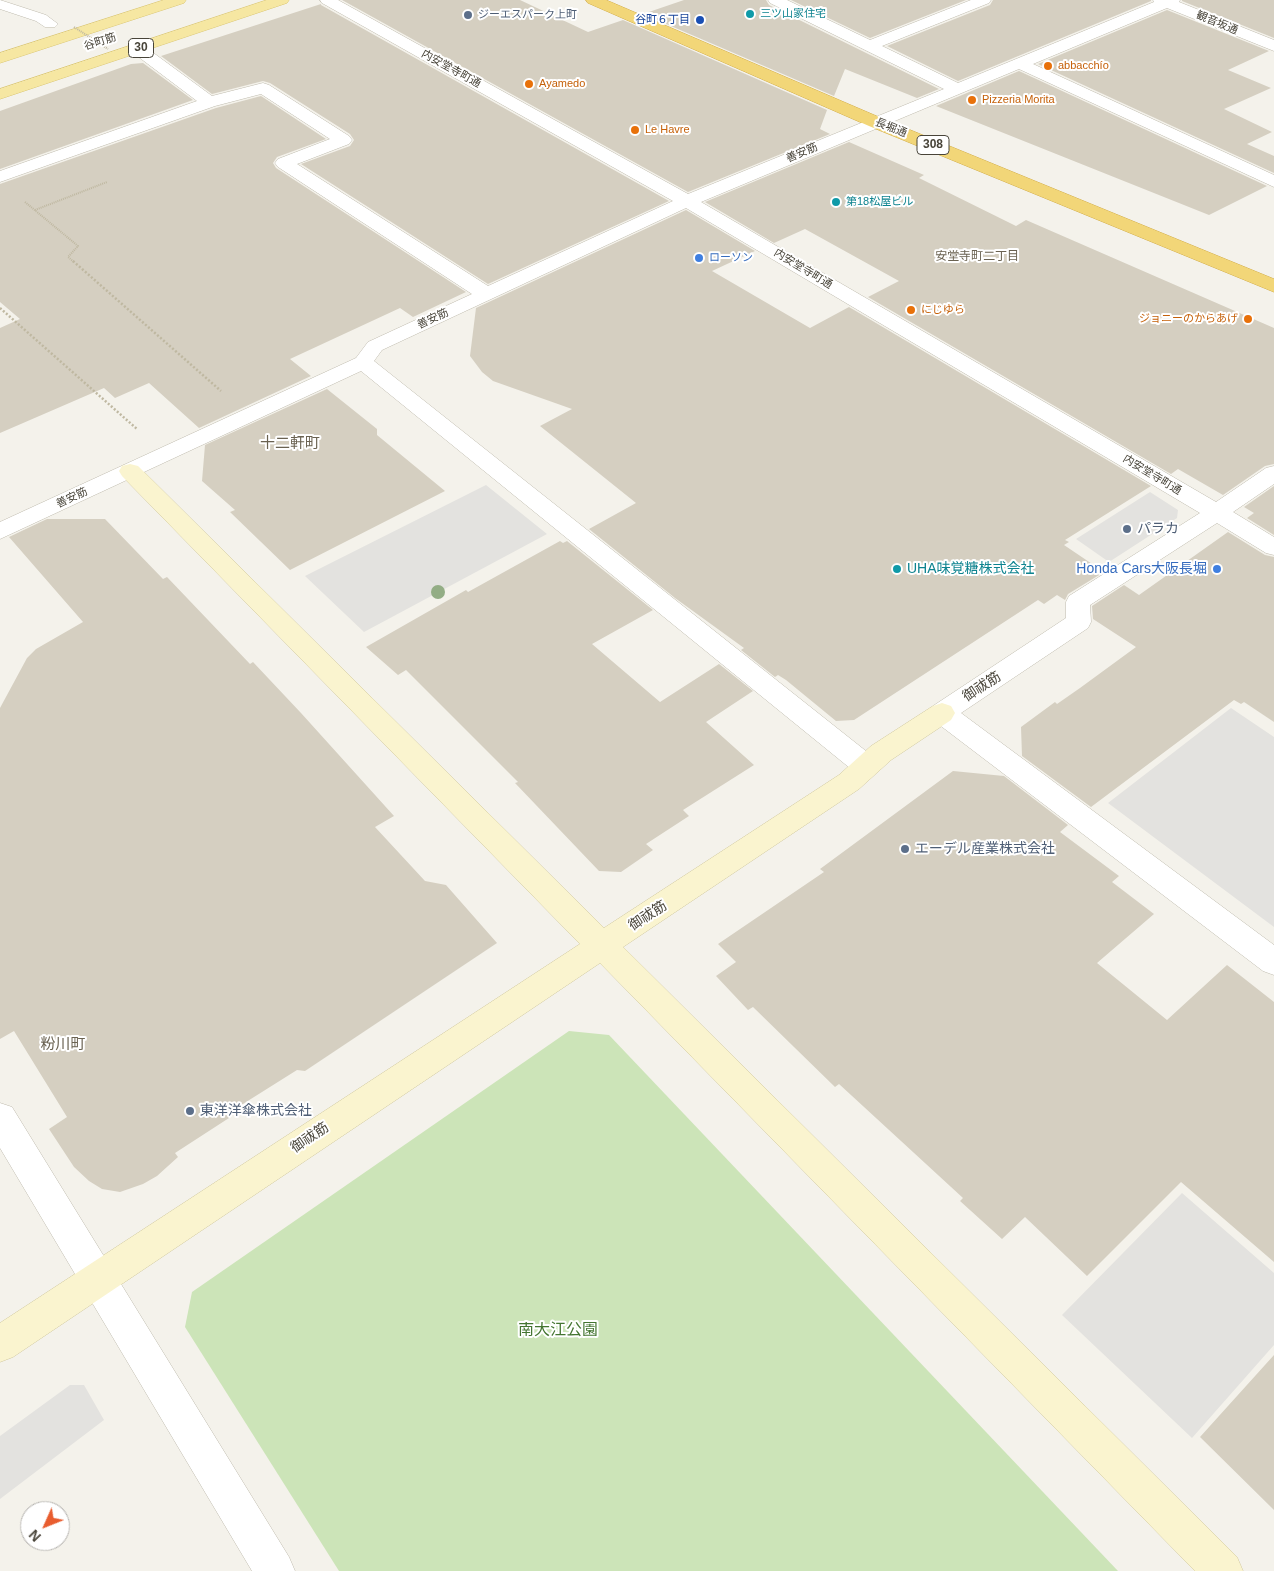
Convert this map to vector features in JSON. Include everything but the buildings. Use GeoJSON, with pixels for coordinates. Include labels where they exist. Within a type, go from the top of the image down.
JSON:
{"type":"FeatureCollection","features":[{"type":"Feature","properties":{"kind":"highway","name":"長堀通"},"geometry":{"type":"LineString","coordinates":[[593,0],[875,122],[1274,286]]}},
{"type":"Feature","properties":{"kind":"main road","name":"谷町筋"},"geometry":{"type":"LineString","coordinates":[[0,58],[180,0]]}},
{"type":"Feature","properties":{"kind":"main road","name":"30"},"geometry":{"type":"LineString","coordinates":[[0,94],[282,0]]}},
{"type":"Feature","properties":{"kind":"main road"},"geometry":{"type":"LineString","coordinates":[[34,29],[55,22]]}},
{"type":"Feature","properties":{"kind":"street","name":"内安堂寺町通"},"geometry":{"type":"LineString","coordinates":[[327,0],[687,201],[1274,547]]}},
{"type":"Feature","properties":{"kind":"street"},"geometry":{"type":"LineString","coordinates":[[775,0],[956,88]]}},
{"type":"Feature","properties":{"kind":"street"},"geometry":{"type":"LineString","coordinates":[[869,46],[984,0]]}},
{"type":"Feature","properties":{"kind":"street","name":"善安筋"},"geometry":{"type":"LineString","coordinates":[[0,531],[363,362],[375,346],[687,201],[1166,1]]}},
{"type":"Feature","properties":{"kind":"street","name":"観音坂通"},"geometry":{"type":"LineString","coordinates":[[1166,1],[1274,46]]}},
{"type":"Feature","properties":{"kind":"street"},"geometry":{"type":"LineString","coordinates":[[0,4],[55,22]]}},
{"type":"Feature","properties":{"kind":"street"},"geometry":{"type":"LineString","coordinates":[[138,49],[210,102]]}},
{"type":"Feature","properties":{"kind":"street"},"geometry":{"type":"LineString","coordinates":[[1019,62],[1274,182]]}},
{"type":"Feature","properties":{"kind":"street"},"geometry":{"type":"LineString","coordinates":[[0,177],[210,102],[263,88],[343,140],[284,163],[486,294]]}},
{"type":"Feature","properties":{"kind":"street"},"geometry":{"type":"LineString","coordinates":[[363,362],[866,766]]}},
{"type":"Feature","properties":{"kind":"street"},"geometry":{"type":"LineString","coordinates":[[130,471],[1223,1571]]}},
{"type":"Feature","properties":{"kind":"street","name":"御祓筋"},"geometry":{"type":"LineString","coordinates":[[0,1344],[849,782],[881,753],[1079,622],[1078,602],[1274,473]]}},
{"type":"Feature","properties":{"kind":"street"},"geometry":{"type":"LineString","coordinates":[[942,713],[1274,962]]}},
{"type":"Feature","properties":{"kind":"street"},"geometry":{"type":"LineString","coordinates":[[0,1118],[275,1571]]}},
{"type":"Feature","properties":{"kind":"path"},"geometry":{"type":"LineString","coordinates":[[74,27],[108,49]]}},
{"type":"Feature","properties":{"kind":"path"},"geometry":{"type":"LineString","coordinates":[[35,210],[107,182]]}},
{"type":"Feature","properties":{"kind":"path"},"geometry":{"type":"LineString","coordinates":[[21,199],[78,246],[68,257],[221,392]]}},
{"type":"Feature","properties":{"kind":"path"},"geometry":{"type":"LineString","coordinates":[[0,308],[138,430]]}},
{"type":"Feature","properties":{"kind":"green space","name":"南大江公園"},"geometry":{"type":"Polygon","coordinates":[[[569,1031],[609,1035],[1118,1571],[339,1571],[185,1327],[192,1292],[569,1031]]]}},
{"type":"Feature","properties":{"kind":"shaded area"},"geometry":{"type":"Polygon","coordinates":[[[486,485],[547,534],[364,632],[305,576],[486,485]]]}},
{"type":"Feature","properties":{"kind":"shaded area","name":"パラカ"},"geometry":{"type":"Polygon","coordinates":[[[1150,492],[1178,510],[1177,518],[1109,562],[1076,539],[1150,492]]]}},
{"type":"Feature","properties":{"kind":"shaded area"},"geometry":{"type":"Polygon","coordinates":[[[1231,708],[1274,737],[1274,927],[1108,803],[1231,708]]]}},
{"type":"Feature","properties":{"kind":"shaded area"},"geometry":{"type":"Polygon","coordinates":[[[1182,1193],[1274,1273],[1274,1345],[1192,1438],[1062,1315],[1182,1193]]]}},
{"type":"Feature","properties":{"kind":"shaded area"},"geometry":{"type":"Polygon","coordinates":[[[70,1385],[84,1385],[104,1420],[0,1499],[0,1436],[70,1385]]]}},
{"type":"Feature","properties":{"kind":"place","name":"三ツ山家住宅"},"geometry":{"type":"Point","coordinates":[750,14]}},
{"type":"Feature","properties":{"kind":"place","name":"ジーエスパーク上町"},"geometry":{"type":"Point","coordinates":[468,15]}},
{"type":"Feature","properties":{"kind":"place","name":"谷町６丁目"},"geometry":{"type":"Point","coordinates":[700,20]}},
{"type":"Feature","properties":{"kind":"place","name":"abbacchío"},"geometry":{"type":"Point","coordinates":[1048,66]}},
{"type":"Feature","properties":{"kind":"place","name":"Ayamedo"},"geometry":{"type":"Point","coordinates":[529,84]}},
{"type":"Feature","properties":{"kind":"place","name":"Pizzeria Morita"},"geometry":{"type":"Point","coordinates":[972,100]}},
{"type":"Feature","properties":{"kind":"place","name":"Le Havre"},"geometry":{"type":"Point","coordinates":[635,130]}},
{"type":"Feature","properties":{"kind":"place","name":"第18松屋ビル"},"geometry":{"type":"Point","coordinates":[836,202]}},
{"type":"Feature","properties":{"kind":"place","name":"ローソン"},"geometry":{"type":"Point","coordinates":[699,258]}},
{"type":"Feature","properties":{"kind":"place","name":"にじゆら"},"geometry":{"type":"Point","coordinates":[911,310]}},
{"type":"Feature","properties":{"kind":"place","name":"ジョニーのからあげ"},"geometry":{"type":"Point","coordinates":[1248,319]}},
{"type":"Feature","properties":{"kind":"place","name":"パラカ"},"geometry":{"type":"Point","coordinates":[1127,529]}},
{"type":"Feature","properties":{"kind":"place","name":"UHA味覚糖株式会社"},"geometry":{"type":"Point","coordinates":[897,569]}},
{"type":"Feature","properties":{"kind":"place","name":"Honda Cars大阪長堀"},"geometry":{"type":"Point","coordinates":[1217,569]}},
{"type":"Feature","properties":{"kind":"place","name":"エーデル産業株式会社"},"geometry":{"type":"Point","coordinates":[905,849]}},
{"type":"Feature","properties":{"kind":"place","name":"東洋洋傘株式会社"},"geometry":{"type":"Point","coordinates":[190,1111]}},
{"type":"Feature","properties":{"kind":"district","name":"安堂寺町二丁目"},"geometry":{"type":"Point","coordinates":[977,257]}},
{"type":"Feature","properties":{"kind":"district","name":"十二軒町"},"geometry":{"type":"Point","coordinates":[290,444]}},
{"type":"Feature","properties":{"kind":"district","name":"粉川町"},"geometry":{"type":"Point","coordinates":[63,1045]}}]}
